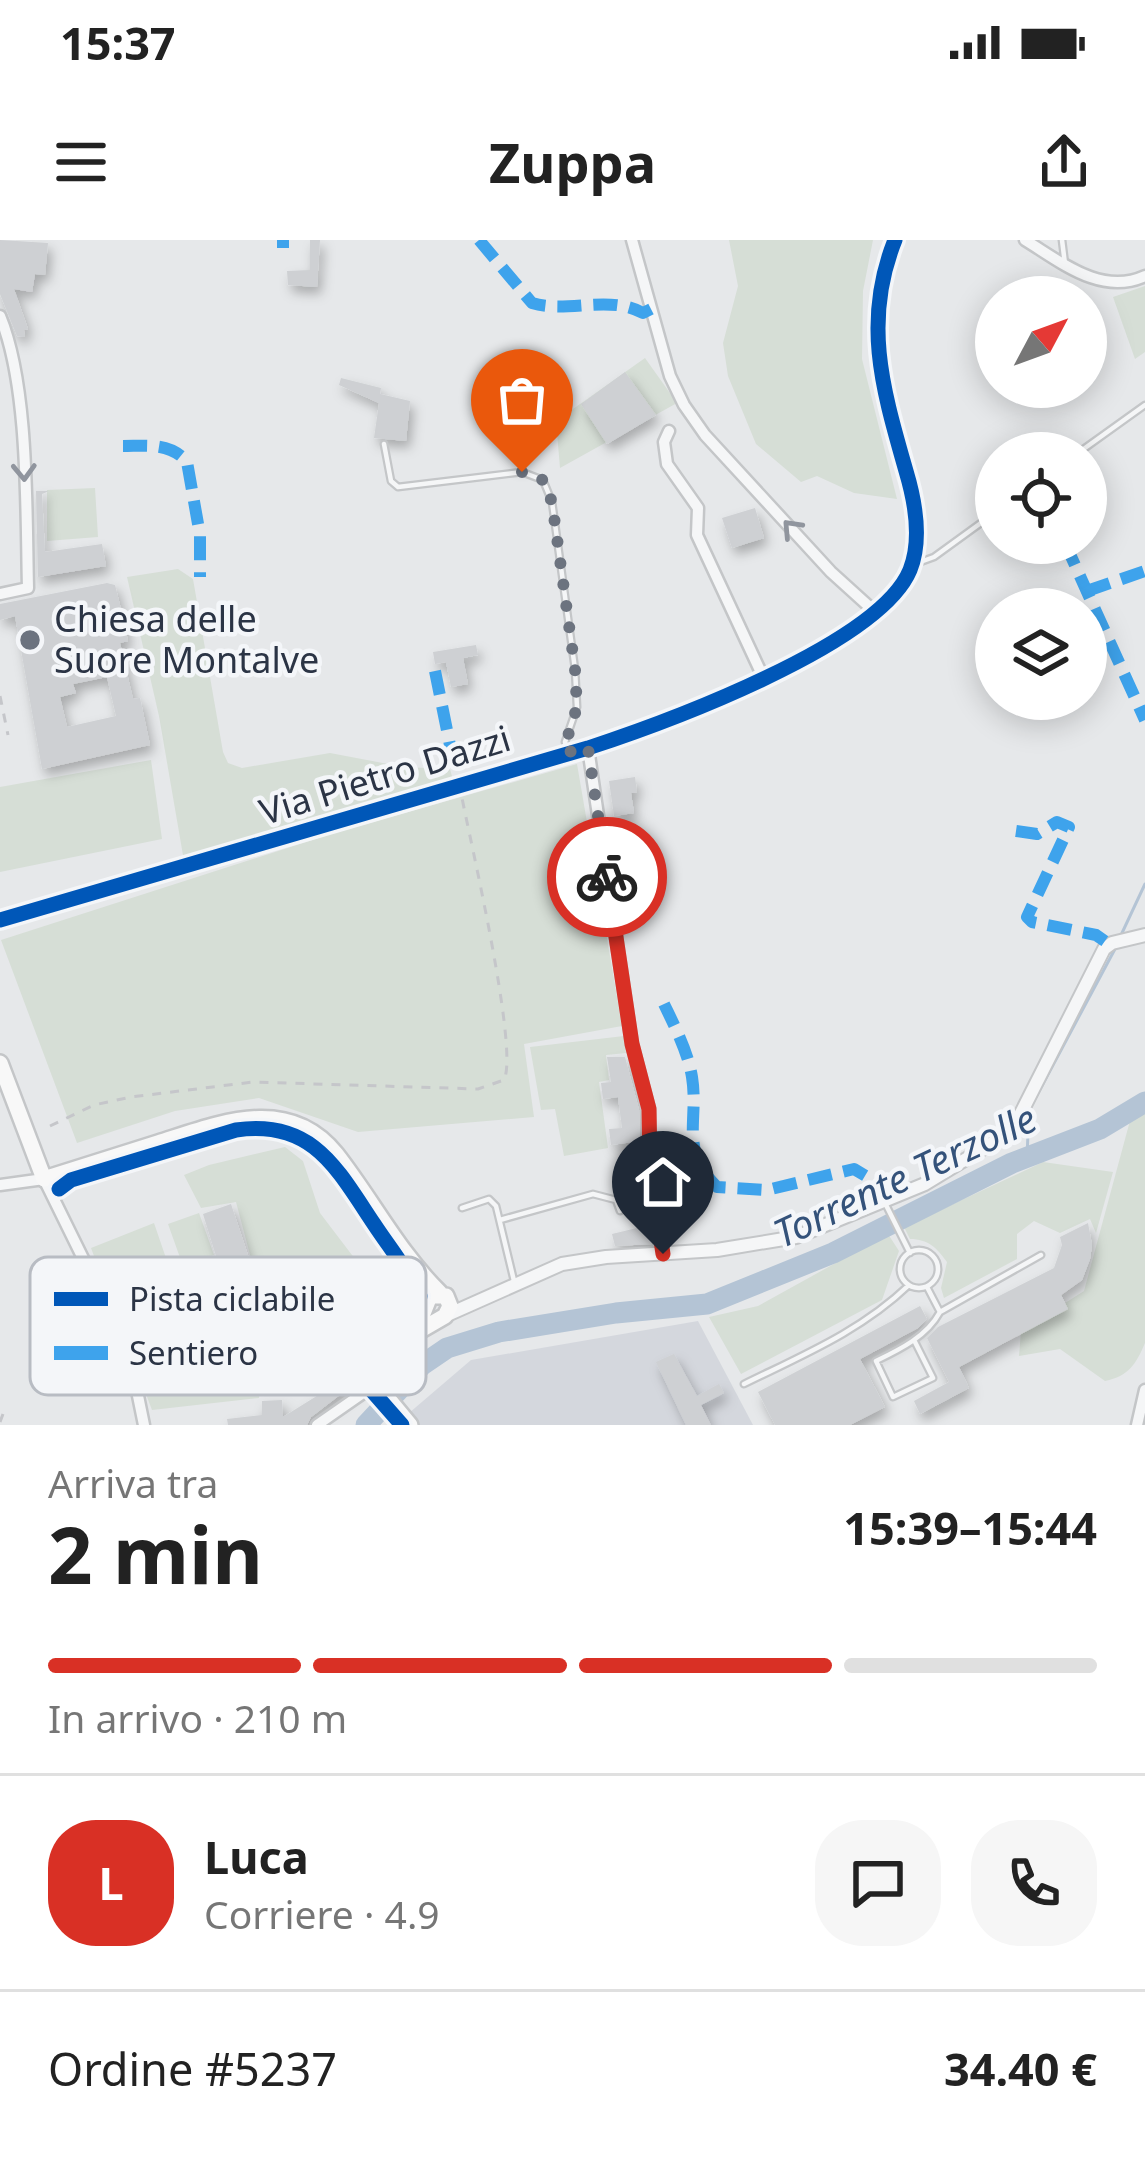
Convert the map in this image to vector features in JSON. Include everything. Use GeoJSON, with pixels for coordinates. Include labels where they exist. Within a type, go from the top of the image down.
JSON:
{"type":"FeatureCollection","features":[{"type":"Feature","properties":{"kind":"main road"},"geometry":{"type":"LineString","coordinates":[[0,1063],[44,1179],[225,1122],[279,1118],[305,1127],[326,1143],[407,1257]]}},
{"type":"Feature","properties":{"kind":"main road"},"geometry":{"type":"LineString","coordinates":[[426,1288],[437,1305],[426,1317]]}},
{"type":"Feature","properties":{"kind":"main road"},"geometry":{"type":"LineString","coordinates":[[385,1395],[406,1419]]}},
{"type":"Feature","properties":{"kind":"street"},"geometry":{"type":"LineString","coordinates":[[632,240],[670,376],[684,405],[705,435],[831,572],[874,611]]}},
{"type":"Feature","properties":{"kind":"street"},"geometry":{"type":"LineString","coordinates":[[895,240],[880,289],[875,342],[916,527],[912,565]]}},
{"type":"Feature","properties":{"kind":"street"},"geometry":{"type":"LineString","coordinates":[[1025,240],[1099,281],[1132,282],[1145,276]]}},
{"type":"Feature","properties":{"kind":"street"},"geometry":{"type":"LineString","coordinates":[[0,316],[8,335],[23,449],[28,588],[0,594]]}},
{"type":"Feature","properties":{"kind":"street"},"geometry":{"type":"LineString","coordinates":[[669,431],[664,442],[667,464],[698,508],[698,535],[764,679]]}},
{"type":"Feature","properties":{"kind":"street","name":"Via Pietro Dazzi"},"geometry":{"type":"LineString","coordinates":[[0,920],[588,748],[675,718],[764,679],[853,628],[902,585],[912,565]]}},
{"type":"Feature","properties":{"kind":"street"},"geometry":{"type":"LineString","coordinates":[[588,748],[632,1044],[649,1109],[650,1168],[663,1254]]}},
{"type":"Feature","properties":{"kind":"street"},"geometry":{"type":"LineString","coordinates":[[437,1305],[496,1293],[562,1264],[717,1250],[813,1233],[887,1205],[1012,1131],[1102,954],[1119,941],[1145,935]]}},
{"type":"Feature","properties":{"kind":"street"},"geometry":{"type":"LineString","coordinates":[[0,1185],[44,1179],[82,1257]]}},
{"type":"Feature","properties":{"kind":"street"},"geometry":{"type":"LineString","coordinates":[[1137,1425],[1145,1390]]}},
{"type":"Feature","properties":{"kind":"street"},"geometry":{"type":"LineString","coordinates":[[138,1395],[144,1425]]}},
{"type":"Feature","properties":{"kind":"street"},"geometry":{"type":"LineString","coordinates":[[317,1425],[363,1395]]}},
{"type":"Feature","properties":{"kind":"lane"},"geometry":{"type":"LineString","coordinates":[[1062,240],[1065,264]]}},
{"type":"Feature","properties":{"kind":"lane"},"geometry":{"type":"LineString","coordinates":[[1107,432],[1145,405]]}},
{"type":"Feature","properties":{"kind":"lane"},"geometry":{"type":"LineString","coordinates":[[384,444],[391,481],[398,487],[522,472],[543,480],[552,502],[575,669],[577,707],[566,742],[568,752]]}},
{"type":"Feature","properties":{"kind":"lane"},"geometry":{"type":"LineString","coordinates":[[912,565],[934,557],[975,527]]}},
{"type":"Feature","properties":{"kind":"lane"},"geometry":{"type":"LineString","coordinates":[[500,1220],[593,1194],[616,1200],[620,1211]]}},
{"type":"Feature","properties":{"kind":"lane"},"geometry":{"type":"LineString","coordinates":[[462,1208],[489,1199],[500,1220],[515,1285]]}},
{"type":"Feature","properties":{"kind":"lane"},"geometry":{"type":"LineString","coordinates":[[887,1205],[910,1253]]}},
{"type":"Feature","properties":{"kind":"lane"},"geometry":{"type":"LineString","coordinates":[[910,1253],[927,1252],[936,1261],[938,1273],[927,1287]]}},
{"type":"Feature","properties":{"kind":"lane"},"geometry":{"type":"LineString","coordinates":[[909,1285],[900,1269],[910,1253]]}},
{"type":"Feature","properties":{"kind":"lane"},"geometry":{"type":"LineString","coordinates":[[915,1342],[933,1378],[893,1397],[876,1361],[915,1342],[940,1312],[1041,1255]]}},
{"type":"Feature","properties":{"kind":"lane"},"geometry":{"type":"LineString","coordinates":[[744,1384],[866,1321],[909,1285],[927,1287]]}},
{"type":"Feature","properties":{"kind":"lane"},"geometry":{"type":"LineString","coordinates":[[927,1287],[940,1312]]}},
{"type":"Feature","properties":{"kind":"path"},"geometry":{"type":"LineString","coordinates":[[0,696],[8,735]]}},
{"type":"Feature","properties":{"kind":"path"},"geometry":{"type":"LineString","coordinates":[[50,1126],[94,1105],[253,1082],[478,1089],[504,1080],[509,1062],[501,1001],[458,785]]}},
{"type":"Feature","properties":{"kind":"path"},"geometry":{"type":"LineString","coordinates":[[0,1422],[2,1414]]}},
{"type":"Feature","properties":{"kind":"shaded area"},"geometry":{"type":"Polygon","coordinates":[[[729,240],[873,240],[863,291],[862,359],[897,499],[854,493],[817,476],[801,482],[756,444],[728,376],[723,343],[738,286],[729,240]]]}},
{"type":"Feature","properties":{"kind":"shaded area"},"geometry":{"type":"Polygon","coordinates":[[[1145,286],[1145,352],[1135,359],[1113,297],[1145,286]]]}},
{"type":"Feature","properties":{"kind":"shaded area"},"geometry":{"type":"Polygon","coordinates":[[[645,358],[677,403],[560,468],[556,421],[645,358]]]}},
{"type":"Feature","properties":{"kind":"shaded area"},"geometry":{"type":"Polygon","coordinates":[[[95,488],[98,537],[47,541],[47,490],[95,488]]]}},
{"type":"Feature","properties":{"kind":"shaded area"},"geometry":{"type":"Polygon","coordinates":[[[178,569],[193,579],[228,763],[242,768],[330,753],[404,767],[450,769],[453,780],[184,861],[159,716],[127,577],[178,569]]]}},
{"type":"Feature","properties":{"kind":"shaded area"},"geometry":{"type":"Polygon","coordinates":[[[151,760],[162,839],[0,872],[0,787],[151,760]]]}},
{"type":"Feature","properties":{"kind":"shaded area"},"geometry":{"type":"Polygon","coordinates":[[[577,764],[622,1026],[524,1044],[534,1117],[358,1132],[259,1098],[175,1111],[77,1143],[1,940],[331,834],[577,764]]]}},
{"type":"Feature","properties":{"kind":"shaded area"},"geometry":{"type":"Polygon","coordinates":[[[624,1036],[626,1053],[606,1055],[609,1080],[599,1082],[608,1148],[564,1156],[555,1109],[541,1110],[530,1047],[624,1036]]]}},
{"type":"Feature","properties":{"kind":"shaded area"},"geometry":{"type":"Polygon","coordinates":[[[1145,1106],[1142,1350],[1126,1372],[1105,1381],[1060,1349],[1019,1356],[1021,1331],[1084,1291],[1131,1117],[1145,1106]]]}},
{"type":"Feature","properties":{"kind":"shaded area"},"geometry":{"type":"Polygon","coordinates":[[[285,1147],[303,1161],[320,1213],[353,1257],[251,1257],[236,1202],[201,1208],[184,1175],[285,1147]]]}},
{"type":"Feature","properties":{"kind":"shaded area"},"geometry":{"type":"Polygon","coordinates":[[[1043,1162],[1113,1172],[1096,1233],[1090,1219],[1060,1233],[1034,1221],[1017,1234],[1017,1259],[944,1298],[941,1288],[947,1262],[932,1245],[910,1239],[904,1227],[1043,1162]]]}},
{"type":"Feature","properties":{"kind":"shaded area"},"geometry":{"type":"Polygon","coordinates":[[[199,1213],[214,1255],[180,1257],[168,1224],[199,1213]]]}},
{"type":"Feature","properties":{"kind":"shaded area"},"geometry":{"type":"Polygon","coordinates":[[[154,1223],[166,1257],[94,1257],[91,1248],[154,1223]]]}},
{"type":"Feature","properties":{"kind":"shaded area"},"geometry":{"type":"Polygon","coordinates":[[[888,1234],[899,1251],[882,1300],[741,1374],[709,1317],[758,1306],[888,1234]]]}},
{"type":"Feature","properties":{"kind":"shaded area"},"geometry":{"type":"Polygon","coordinates":[[[698,1321],[753,1425],[395,1425],[471,1360],[698,1321]]]}},
{"type":"Feature","properties":{"kind":"shaded area"},"geometry":{"type":"Polygon","coordinates":[[[146,1395],[259,1395],[259,1398],[152,1410],[146,1395]]]}},
{"type":"Feature","properties":{"kind":"building"},"geometry":{"type":"Polygon","coordinates":[[[0,240],[48,243],[45,275],[35,274],[32,292],[14,289],[28,329],[25,337],[17,336],[0,294],[0,240]]]}},
{"type":"Feature","properties":{"kind":"building"},"geometry":{"type":"Polygon","coordinates":[[[310,240],[320,240],[317,287],[288,285],[287,271],[310,270],[310,240]]]}},
{"type":"Feature","properties":{"kind":"building"},"geometry":{"type":"Polygon","coordinates":[[[625,372],[656,415],[607,444],[581,404],[625,372]]]}},
{"type":"Feature","properties":{"kind":"building"},"geometry":{"type":"Polygon","coordinates":[[[341,378],[410,401],[406,441],[374,438],[379,403],[339,385],[341,378]]]}},
{"type":"Feature","properties":{"kind":"building"},"geometry":{"type":"Polygon","coordinates":[[[36,491],[49,491],[42,494],[45,552],[102,544],[106,566],[38,577],[36,491]]]}},
{"type":"Feature","properties":{"kind":"building"},"geometry":{"type":"Polygon","coordinates":[[[755,508],[764,538],[732,548],[722,518],[755,508]]]}},
{"type":"Feature","properties":{"kind":"building"},"geometry":{"type":"Polygon","coordinates":[[[115,585],[128,641],[120,643],[133,699],[140,698],[150,745],[42,769],[15,616],[0,620],[0,604],[115,585]],[[107,677],[73,684],[76,693],[60,697],[67,727],[116,716],[107,677]]]}},
{"type":"Feature","properties":{"kind":"building"},"geometry":{"type":"Polygon","coordinates":[[[476,645],[478,655],[463,658],[468,684],[451,687],[446,662],[435,664],[433,652],[476,645]]]}},
{"type":"Feature","properties":{"kind":"building"},"geometry":{"type":"Polygon","coordinates":[[[635,777],[634,813],[614,816],[609,781],[635,777]]]}},
{"type":"Feature","properties":{"kind":"building"},"geometry":{"type":"Polygon","coordinates":[[[607,1057],[625,1057],[639,1110],[640,1141],[611,1145],[609,1129],[622,1128],[618,1097],[603,1099],[601,1083],[611,1082],[607,1057]]]}},
{"type":"Feature","properties":{"kind":"building"},"geometry":{"type":"Polygon","coordinates":[[[642,1182],[652,1244],[615,1246],[612,1234],[641,1227],[635,1183],[642,1182]]]}},
{"type":"Feature","properties":{"kind":"building"},"geometry":{"type":"Polygon","coordinates":[[[231,1204],[249,1257],[216,1257],[203,1214],[231,1204]]]}},
{"type":"Feature","properties":{"kind":"building"},"geometry":{"type":"Polygon","coordinates":[[[1088,1223],[1090,1259],[1082,1280],[1061,1295],[1068,1309],[959,1367],[969,1388],[920,1414],[914,1401],[949,1382],[927,1338],[938,1327],[1054,1268],[1060,1237],[1088,1223]]]}},
{"type":"Feature","properties":{"kind":"building"},"geometry":{"type":"Polygon","coordinates":[[[920,1306],[927,1319],[918,1328],[860,1359],[885,1407],[850,1425],[775,1425],[758,1392],[920,1306]]]}},
{"type":"Feature","properties":{"kind":"building"},"geometry":{"type":"Polygon","coordinates":[[[674,1354],[697,1396],[719,1384],[724,1393],[701,1405],[711,1425],[686,1425],[656,1362],[674,1354]]]}},
{"type":"Feature","properties":{"kind":"building"},"geometry":{"type":"Polygon","coordinates":[[[318,1395],[340,1395],[307,1425],[228,1425],[227,1419],[262,1415],[262,1401],[282,1400],[283,1417],[318,1395]]]}},
{"type":"Feature","properties":{"kind":"waterway"},"geometry":{"type":"LineString","coordinates":[[1122,933],[1145,884]]}},
{"type":"Feature","properties":{"kind":"waterway"},"geometry":{"type":"LineString","coordinates":[[1027,1157],[1029,1110],[1115,949]]}},
{"type":"Feature","properties":{"kind":"waterway","name":"Torrente Terzolle"},"geometry":{"type":"LineString","coordinates":[[426,1362],[447,1348],[499,1332],[707,1304],[833,1253],[1012,1163],[1100,1129],[1145,1102]]}},
{"type":"Feature","properties":{"kind":"waterway","name":"Torrente Terzolle"},"geometry":{"type":"LineString","coordinates":[[366,1425],[394,1395]]}},
{"type":"Feature","properties":{"kind":"marked path"},"geometry":{"type":"LineString","coordinates":[[283,240],[283,248]]}},
{"type":"Feature","properties":{"kind":"marked path"},"geometry":{"type":"LineString","coordinates":[[479,240],[532,303],[616,305],[643,313],[651,309]]}},
{"type":"Feature","properties":{"kind":"marked path"},"geometry":{"type":"LineString","coordinates":[[123,446],[166,448],[187,462],[200,535],[200,577]]}},
{"type":"Feature","properties":{"kind":"marked path"},"geometry":{"type":"LineString","coordinates":[[1074,564],[1145,720]]}},
{"type":"Feature","properties":{"kind":"marked path"},"geometry":{"type":"LineString","coordinates":[[1096,588],[1145,571]]}},
{"type":"Feature","properties":{"kind":"marked path"},"geometry":{"type":"LineString","coordinates":[[435,671],[454,765]]}},
{"type":"Feature","properties":{"kind":"marked path"},"geometry":{"type":"LineString","coordinates":[[1016,831],[1037,834],[1057,822],[1069,827],[1027,917],[1096,935],[1109,944]]}},
{"type":"Feature","properties":{"kind":"marked path"},"geometry":{"type":"LineString","coordinates":[[664,1004],[690,1068],[694,1148],[717,1187],[767,1190],[854,1169],[871,1179],[876,1203]]}},
{"type":"Feature","properties":{"kind":"cycle path"},"geometry":{"type":"LineString","coordinates":[[0,920],[588,748],[766,678],[857,626],[890,598],[910,570],[916,546],[912,495],[884,384],[878,328],[885,270],[895,240]]}},
{"type":"Feature","properties":{"kind":"cycle path"},"geometry":{"type":"LineString","coordinates":[[59,1189],[71,1180],[236,1130],[285,1132],[304,1140],[334,1167],[397,1257]]}},
{"type":"Feature","properties":{"kind":"cycle path"},"geometry":{"type":"LineString","coordinates":[[376,1395],[402,1425]]}},
{"type":"Feature","properties":{"kind":"way so far"},"geometry":{"type":"LineString","coordinates":[[522,472],[543,480],[552,502],[575,669],[577,707],[566,742],[568,752],[588,748],[607,877]]}},
{"type":"Feature","properties":{"kind":"place","name":"Chiesa delle Suore Montalve"},"geometry":{"type":"Point","coordinates":[30,640]}},
{"type":"Feature","properties":{"kind":"route"},"geometry":{"type":"LineString","coordinates":[[607,877],[632,1044],[649,1109],[650,1168],[663,1254]]}}]}
